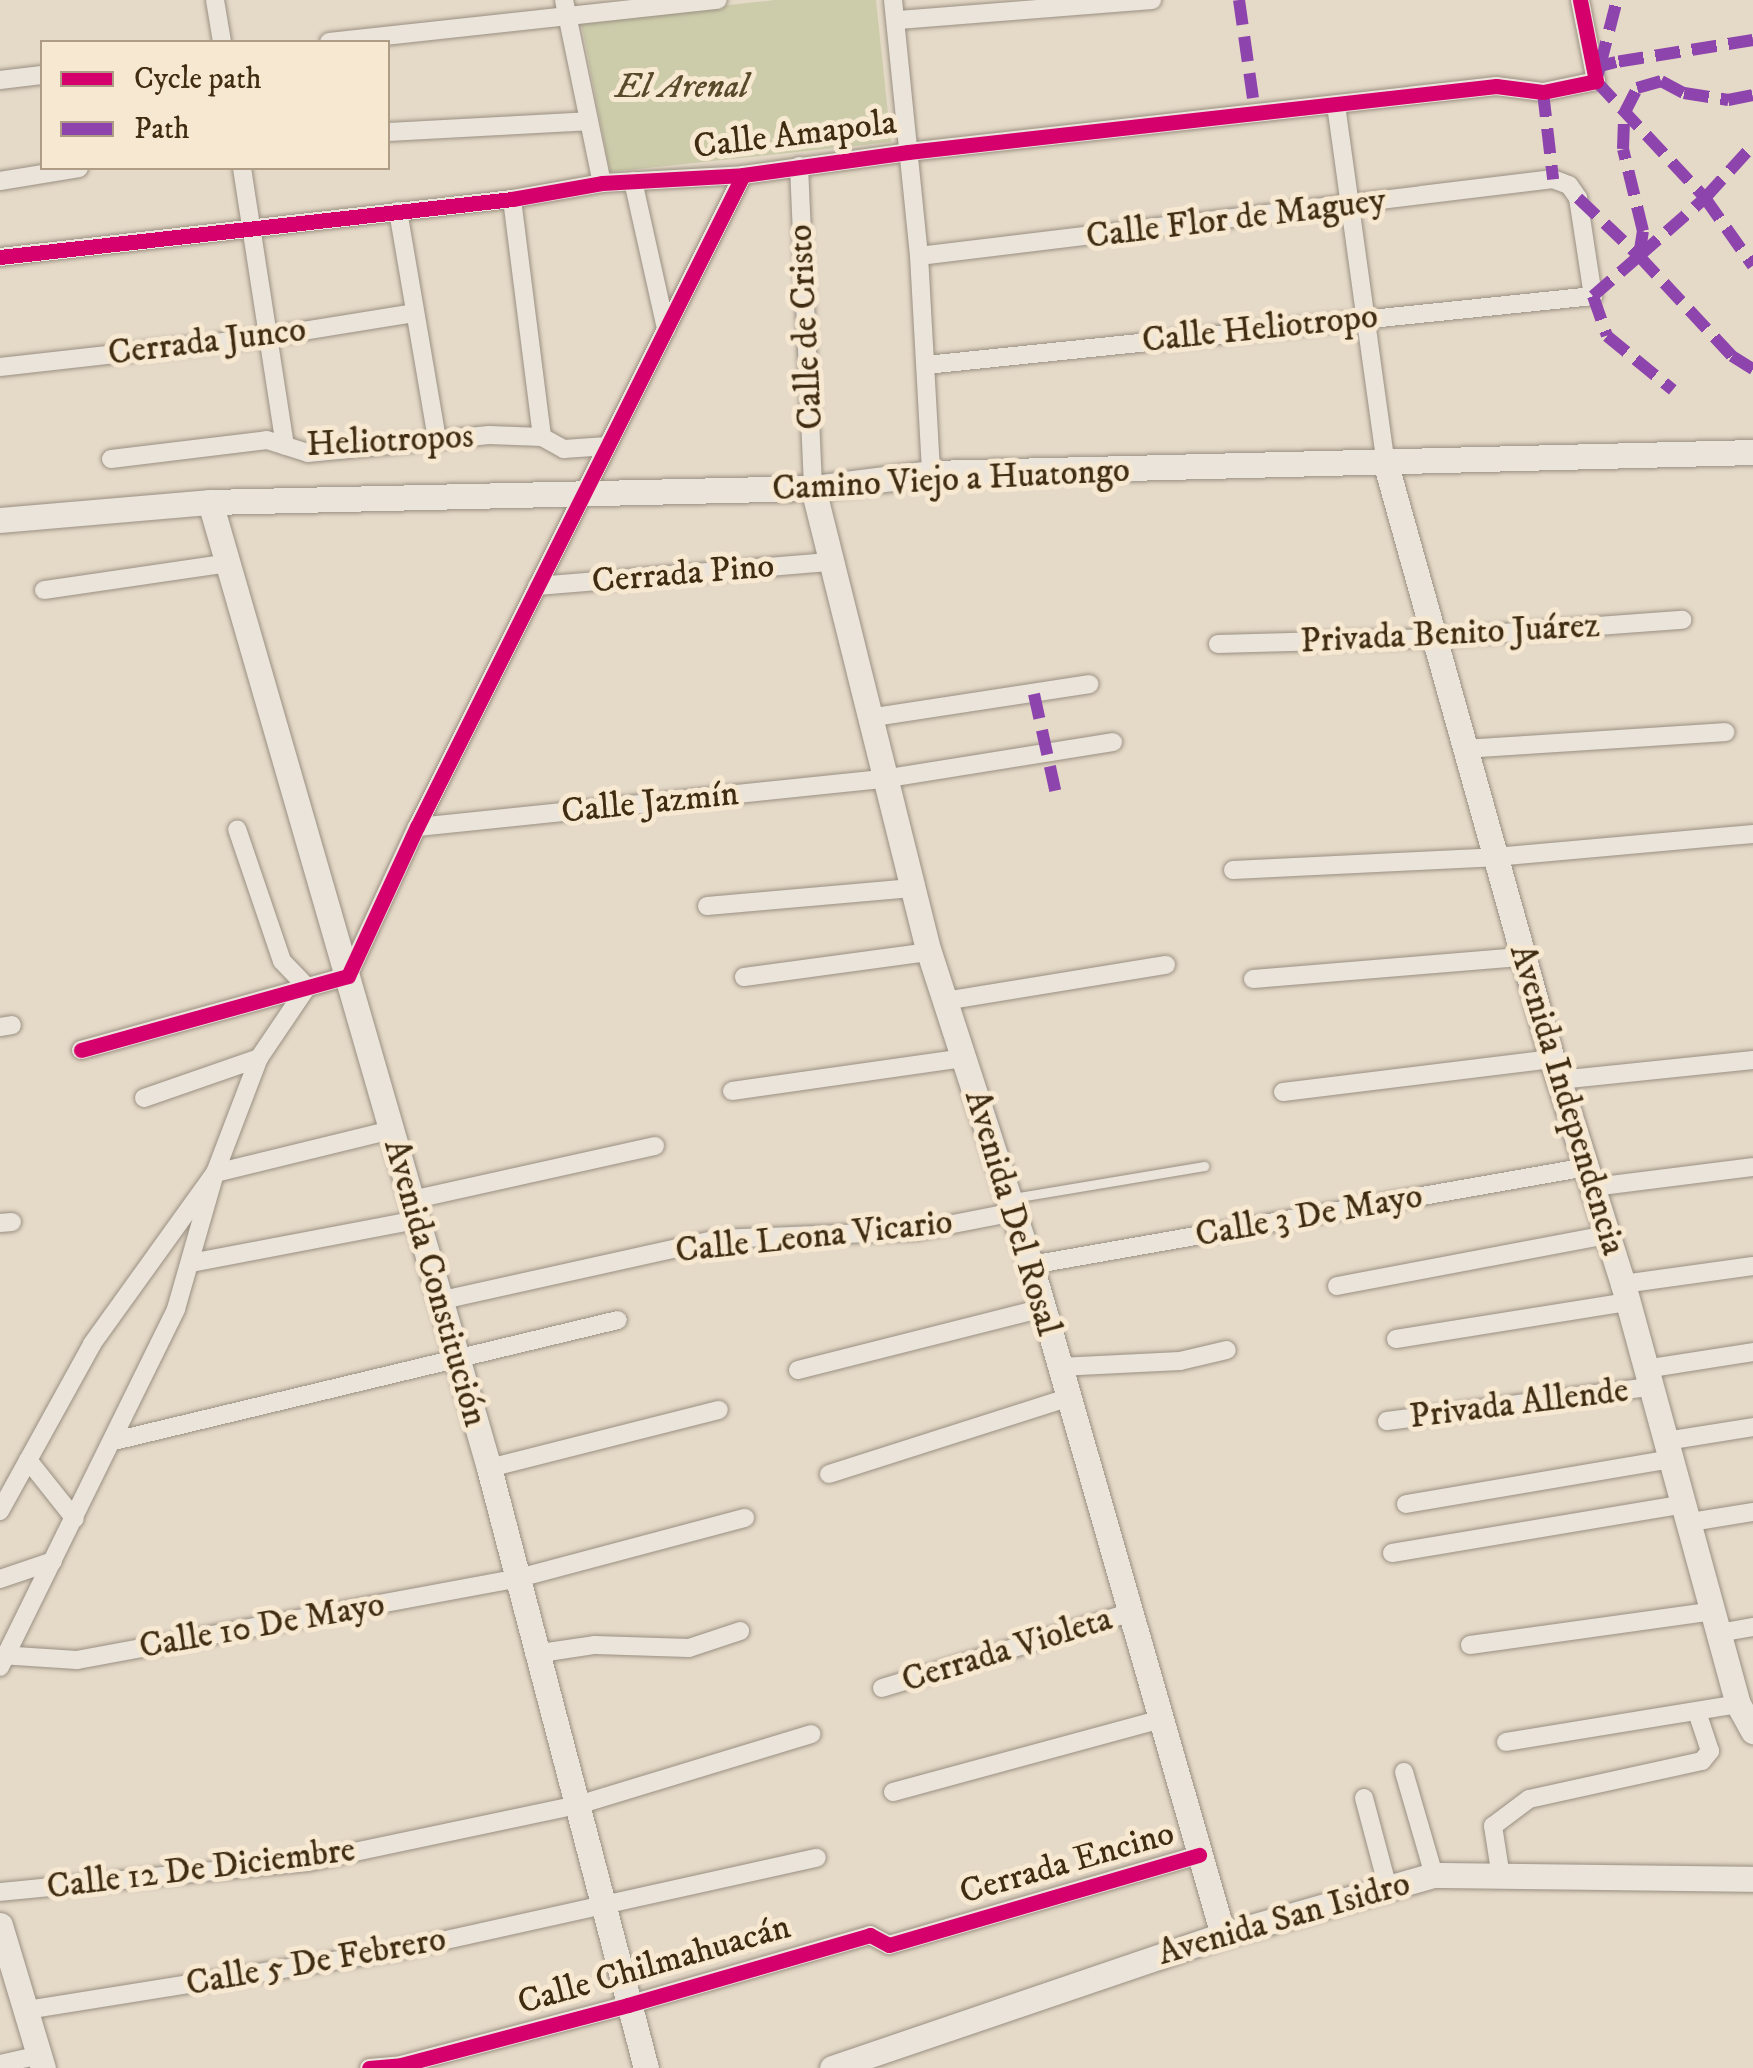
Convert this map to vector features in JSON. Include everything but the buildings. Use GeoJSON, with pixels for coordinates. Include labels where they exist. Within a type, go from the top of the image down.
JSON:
{"type":"FeatureCollection","features":[{"type":"Feature","properties":{"kind":"main road","name":"Camino Viejo a Huatongo"},"geometry":{"type":"LineString","coordinates":[[0,520],[210,502],[814,488],[931,473],[1386,465],[1634,453],[1753,452]]}},
{"type":"Feature","properties":{"kind":"main road","name":"Avenida Independencia"},"geometry":{"type":"LineString","coordinates":[[1386,465],[1555,1069],[1626,1293],[1738,1704],[1753,1731]]}},
{"type":"Feature","properties":{"kind":"main road","name":"Avenida Del Rosal"},"geometry":{"type":"LineString","coordinates":[[814,488],[829,562],[929,952],[1031,1265],[1222,1935]]}},
{"type":"Feature","properties":{"kind":"main road","name":"Avenida Constitución"},"geometry":{"type":"LineString","coordinates":[[210,502],[488,1468],[646,2068]]}},
{"type":"Feature","properties":{"kind":"main road","name":"Avenida San Isidro"},"geometry":{"type":"LineString","coordinates":[[832,2068],[899,2055],[1222,1935],[1434,1875],[1753,1879]]}},
{"type":"Feature","properties":{"kind":"main road"},"geometry":{"type":"LineString","coordinates":[[0,1925],[42,2062]]}},
{"type":"Feature","properties":{"kind":"street"},"geometry":{"type":"LineString","coordinates":[[215,0],[222,40]]}},
{"type":"Feature","properties":{"kind":"street"},"geometry":{"type":"LineString","coordinates":[[343,40],[565,8],[718,0]]}},
{"type":"Feature","properties":{"kind":"street"},"geometry":{"type":"LineString","coordinates":[[893,0],[919,256],[931,473]]}},
{"type":"Feature","properties":{"kind":"street"},"geometry":{"type":"LineString","coordinates":[[898,20],[1152,0]]}},
{"type":"Feature","properties":{"kind":"street","name":"Calle Amapola"},"geometry":{"type":"LineString","coordinates":[[0,257],[512,199],[602,183],[743,175],[908,152],[1496,86],[1543,92],[1596,81],[1580,0]]}},
{"type":"Feature","properties":{"kind":"street"},"geometry":{"type":"LineString","coordinates":[[565,8],[602,183]]}},
{"type":"Feature","properties":{"kind":"street"},"geometry":{"type":"LineString","coordinates":[[0,80],[40,75]]}},
{"type":"Feature","properties":{"kind":"street"},"geometry":{"type":"LineString","coordinates":[[1336,104],[1386,465]]}},
{"type":"Feature","properties":{"kind":"street"},"geometry":{"type":"LineString","coordinates":[[390,132],[588,121]]}},
{"type":"Feature","properties":{"kind":"street","name":"Calle de Cristo"},"geometry":{"type":"LineString","coordinates":[[799,166],[814,488]]}},
{"type":"Feature","properties":{"kind":"street"},"geometry":{"type":"LineString","coordinates":[[0,181],[67,170]]}},
{"type":"Feature","properties":{"kind":"street"},"geometry":{"type":"LineString","coordinates":[[242,170],[285,446]]}},
{"type":"Feature","properties":{"kind":"street"},"geometry":{"type":"LineString","coordinates":[[81,1050],[348,976],[418,826],[743,175]]}},
{"type":"Feature","properties":{"kind":"street","name":"Calle Flor de Maguey"},"geometry":{"type":"LineString","coordinates":[[919,256],[1553,179],[1569,185],[1578,198],[1594,296]]}},
{"type":"Feature","properties":{"kind":"street"},"geometry":{"type":"LineString","coordinates":[[634,180],[666,329]]}},
{"type":"Feature","properties":{"kind":"street"},"geometry":{"type":"LineString","coordinates":[[512,199],[542,437]]}},
{"type":"Feature","properties":{"kind":"street"},"geometry":{"type":"LineString","coordinates":[[398,211],[437,440]]}},
{"type":"Feature","properties":{"kind":"street","name":"Calle Heliotropo"},"geometry":{"type":"LineString","coordinates":[[926,365],[1594,296]]}},
{"type":"Feature","properties":{"kind":"street","name":"Cerrada Junco"},"geometry":{"type":"LineString","coordinates":[[0,366],[266,336],[414,312]]}},
{"type":"Feature","properties":{"kind":"street","name":"Heliotropos"},"geometry":{"type":"LineString","coordinates":[[111,460],[267,440],[308,452],[437,440],[542,437],[564,449],[608,446]]}},
{"type":"Feature","properties":{"kind":"street","name":"Cerrada Pino"},"geometry":{"type":"LineString","coordinates":[[537,586],[829,562]]}},
{"type":"Feature","properties":{"kind":"street"},"geometry":{"type":"LineString","coordinates":[[44,590],[228,563]]}},
{"type":"Feature","properties":{"kind":"street","name":"Privada Benito Juárez"},"geometry":{"type":"LineString","coordinates":[[1218,644],[1436,638],[1682,620]]}},
{"type":"Feature","properties":{"kind":"street"},"geometry":{"type":"LineString","coordinates":[[868,718],[1089,684]]}},
{"type":"Feature","properties":{"kind":"street"},"geometry":{"type":"LineString","coordinates":[[1465,749],[1725,732]]}},
{"type":"Feature","properties":{"kind":"street","name":"Calle Jazmín"},"geometry":{"type":"LineString","coordinates":[[418,826],[883,778],[1112,742]]}},
{"type":"Feature","properties":{"kind":"street"},"geometry":{"type":"LineString","coordinates":[[237,829],[282,961],[307,988]]}},
{"type":"Feature","properties":{"kind":"street"},"geometry":{"type":"LineString","coordinates":[[1233,870],[1494,857],[1753,834]]}},
{"type":"Feature","properties":{"kind":"street"},"geometry":{"type":"LineString","coordinates":[[707,906],[912,888]]}},
{"type":"Feature","properties":{"kind":"street"},"geometry":{"type":"LineString","coordinates":[[744,977],[929,952]]}},
{"type":"Feature","properties":{"kind":"street"},"geometry":{"type":"LineString","coordinates":[[1253,979],[1523,957]]}},
{"type":"Feature","properties":{"kind":"street"},"geometry":{"type":"LineString","coordinates":[[945,1001],[1166,965]]}},
{"type":"Feature","properties":{"kind":"street"},"geometry":{"type":"LineString","coordinates":[[2,1660],[176,1310],[215,1172],[258,1058],[307,988]]}},
{"type":"Feature","properties":{"kind":"street"},"geometry":{"type":"LineString","coordinates":[[144,1098],[258,1058]]}},
{"type":"Feature","properties":{"kind":"street"},"geometry":{"type":"LineString","coordinates":[[732,1091],[965,1058]]}},
{"type":"Feature","properties":{"kind":"street"},"geometry":{"type":"LineString","coordinates":[[1283,1092],[1555,1069],[1753,1060]]}},
{"type":"Feature","properties":{"kind":"street"},"geometry":{"type":"LineString","coordinates":[[0,1511],[92,1344],[215,1172],[391,1130]]}},
{"type":"Feature","properties":{"kind":"street"},"geometry":{"type":"LineString","coordinates":[[191,1262],[414,1210],[655,1146]]}},
{"type":"Feature","properties":{"kind":"street","name":"Calle 3 De Mayo"},"geometry":{"type":"LineString","coordinates":[[1031,1265],[1591,1177],[1753,1167]]}},
{"type":"Feature","properties":{"kind":"street","name":"Calle Leona Vicario"},"geometry":{"type":"LineString","coordinates":[[438,1301],[718,1239],[917,1231],[1013,1205]]}},
{"type":"Feature","properties":{"kind":"street"},"geometry":{"type":"LineString","coordinates":[[1337,1286],[1607,1235]]}},
{"type":"Feature","properties":{"kind":"street"},"geometry":{"type":"LineString","coordinates":[[1396,1339],[1753,1266]]}},
{"type":"Feature","properties":{"kind":"street"},"geometry":{"type":"LineString","coordinates":[[798,1370],[1043,1308]]}},
{"type":"Feature","properties":{"kind":"street"},"geometry":{"type":"LineString","coordinates":[[114,1441],[457,1362],[618,1320]]}},
{"type":"Feature","properties":{"kind":"street"},"geometry":{"type":"LineString","coordinates":[[1059,1367],[1180,1361],[1227,1350]]}},
{"type":"Feature","properties":{"kind":"street","name":"Privada Allende"},"geometry":{"type":"LineString","coordinates":[[1387,1420],[1648,1378],[1753,1352]]}},
{"type":"Feature","properties":{"kind":"street"},"geometry":{"type":"LineString","coordinates":[[829,1474],[1067,1398]]}},
{"type":"Feature","properties":{"kind":"street"},"geometry":{"type":"LineString","coordinates":[[488,1468],[719,1410]]}},
{"type":"Feature","properties":{"kind":"street"},"geometry":{"type":"LineString","coordinates":[[1406,1504],[1669,1450],[1753,1427]]}},
{"type":"Feature","properties":{"kind":"street"},"geometry":{"type":"LineString","coordinates":[[28,1460],[75,1518]]}},
{"type":"Feature","properties":{"kind":"street"},"geometry":{"type":"LineString","coordinates":[[1392,1553],[1688,1513],[1753,1512]]}},
{"type":"Feature","properties":{"kind":"street","name":"Calle 10 De Mayo"},"geometry":{"type":"LineString","coordinates":[[2,1660],[77,1660],[518,1578],[744,1518]]}},
{"type":"Feature","properties":{"kind":"street"},"geometry":{"type":"LineString","coordinates":[[0,1579],[53,1562]]}},
{"type":"Feature","properties":{"kind":"street","name":"Cerrada Violeta"},"geometry":{"type":"LineString","coordinates":[[882,1688],[1132,1612]]}},
{"type":"Feature","properties":{"kind":"street"},"geometry":{"type":"LineString","coordinates":[[1470,1646],[1716,1622],[1753,1628]]}},
{"type":"Feature","properties":{"kind":"street"},"geometry":{"type":"LineString","coordinates":[[534,1654],[594,1645],[688,1648],[740,1631]]}},
{"type":"Feature","properties":{"kind":"street"},"geometry":{"type":"LineString","coordinates":[[1506,1742],[1738,1704]]}},
{"type":"Feature","properties":{"kind":"street"},"geometry":{"type":"LineString","coordinates":[[1501,1877],[1493,1826],[1529,1799],[1702,1761],[1710,1751],[1698,1712]]}},
{"type":"Feature","properties":{"kind":"street"},"geometry":{"type":"LineString","coordinates":[[893,1792],[1160,1719]]}},
{"type":"Feature","properties":{"kind":"street","name":"Calle 12 De Diciembre"},"geometry":{"type":"LineString","coordinates":[[0,1892],[307,1862],[578,1805],[811,1734]]}},
{"type":"Feature","properties":{"kind":"street"},"geometry":{"type":"LineString","coordinates":[[1404,1772],[1434,1875]]}},
{"type":"Feature","properties":{"kind":"street"},"geometry":{"type":"LineString","coordinates":[[1364,1798],[1388,1888]]}},
{"type":"Feature","properties":{"kind":"street","name":"Cerrada Encino"},"geometry":{"type":"LineString","coordinates":[[951,1928],[1199,1856]]}},
{"type":"Feature","properties":{"kind":"street","name":"Calle 5 De Febrero"},"geometry":{"type":"LineString","coordinates":[[27,2010],[396,1950],[604,1908],[817,1858]]}},
{"type":"Feature","properties":{"kind":"street","name":"Calle Chilmahuacán"},"geometry":{"type":"LineString","coordinates":[[369,2068],[401,2065],[628,2005],[870,1934],[889,1945],[951,1928]]}},
{"type":"Feature","properties":{"kind":"street"},"geometry":{"type":"LineString","coordinates":[[0,2064],[42,2062]]}},
{"type":"Feature","properties":{"kind":"lane"},"geometry":{"type":"LineString","coordinates":[[1013,1205],[1204,1166]]}},
{"type":"Feature","properties":{"kind":"green space","name":"El Arenal"},"geometry":{"type":"Polygon","coordinates":[[[775,0],[876,0],[891,142],[610,172],[581,21],[775,0]]]}},
{"type":"Feature","properties":{"kind":"marked path"},"geometry":{"type":"LineString","coordinates":[[1239,0],[1255,113]]}},
{"type":"Feature","properties":{"kind":"marked path"},"geometry":{"type":"LineString","coordinates":[[1600,66],[1617,0]]}},
{"type":"Feature","properties":{"kind":"marked path"},"geometry":{"type":"LineString","coordinates":[[1753,40],[1600,66],[1596,81],[1705,198],[1753,266]]}},
{"type":"Feature","properties":{"kind":"marked path"},"geometry":{"type":"LineString","coordinates":[[1639,256],[1643,231],[1623,149],[1624,114],[1637,88],[1661,81],[1684,93],[1728,100],[1753,95]]}},
{"type":"Feature","properties":{"kind":"marked path"},"geometry":{"type":"LineString","coordinates":[[1543,92],[1553,179]]}},
{"type":"Feature","properties":{"kind":"marked path"},"geometry":{"type":"LineString","coordinates":[[1639,256],[1705,198],[1753,145]]}},
{"type":"Feature","properties":{"kind":"marked path"},"geometry":{"type":"LineString","coordinates":[[1578,198],[1639,256],[1593,296],[1607,336],[1673,390]]}},
{"type":"Feature","properties":{"kind":"marked path"},"geometry":{"type":"LineString","coordinates":[[1639,256],[1732,356],[1753,369]]}},
{"type":"Feature","properties":{"kind":"marked path"},"geometry":{"type":"LineString","coordinates":[[1034,694],[1057,799]]}},
{"type":"Feature","properties":{"kind":"cycle path"},"geometry":{"type":"LineString","coordinates":[[0,257],[512,199],[602,183],[743,175],[908,152],[1496,86],[1543,92],[1596,81],[1580,0]]}},
{"type":"Feature","properties":{"kind":"cycle path"},"geometry":{"type":"LineString","coordinates":[[81,1050],[348,976],[417,827],[743,175]]}},
{"type":"Feature","properties":{"kind":"cycle path"},"geometry":{"type":"LineString","coordinates":[[369,2068],[401,2065],[628,2005],[870,1935],[889,1945],[1199,1855]]}}]}
